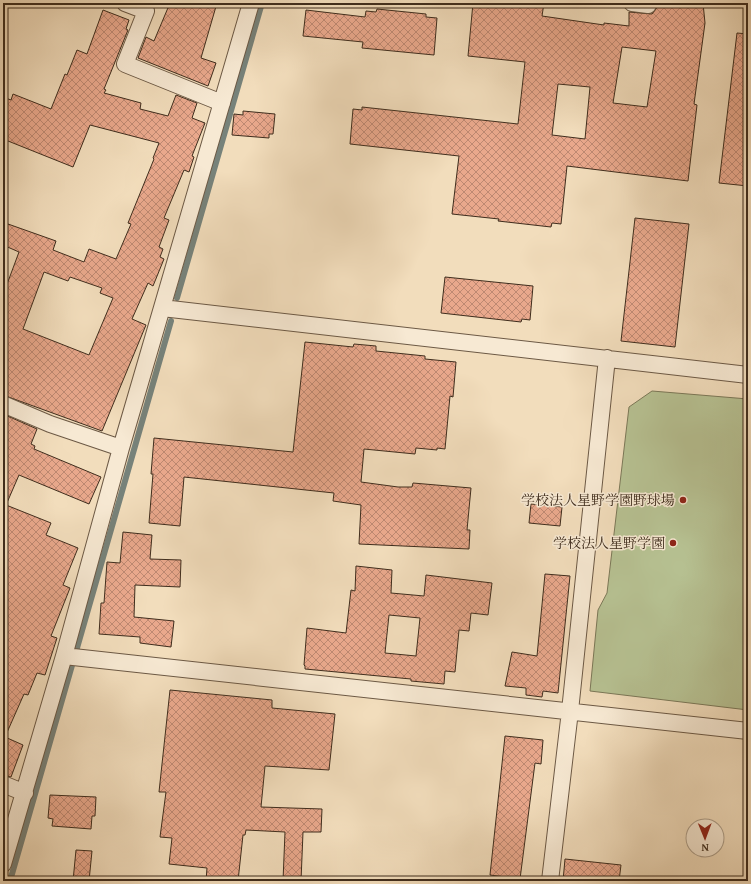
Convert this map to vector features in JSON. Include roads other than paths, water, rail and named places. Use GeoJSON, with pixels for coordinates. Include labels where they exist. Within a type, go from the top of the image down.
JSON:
{"type":"FeatureCollection","features":[{"type":"Feature","properties":{"kind":"street"},"geometry":{"type":"LineString","coordinates":[[125,3],[146,11],[125,64],[222,103]]}},
{"type":"Feature","properties":{"kind":"street"},"geometry":{"type":"LineString","coordinates":[[3,864],[64,656],[121,448],[251,3]]}},
{"type":"Feature","properties":{"kind":"street"},"geometry":{"type":"LineString","coordinates":[[632,3],[648,5],[649,3]]}},
{"type":"Feature","properties":{"kind":"street"},"geometry":{"type":"LineString","coordinates":[[162,308],[748,375]]}},
{"type":"Feature","properties":{"kind":"street"},"geometry":{"type":"LineString","coordinates":[[550,881],[570,711],[607,358]]}},
{"type":"Feature","properties":{"kind":"street"},"geometry":{"type":"LineString","coordinates":[[3,404],[50,424],[121,448]]}},
{"type":"Feature","properties":{"kind":"street"},"geometry":{"type":"LineString","coordinates":[[64,656],[748,731]]}},
{"type":"Feature","properties":{"kind":"street"},"geometry":{"type":"LineString","coordinates":[[3,784],[25,793]]}},
{"type":"Feature","properties":{"kind":"waterway"},"geometry":{"type":"LineString","coordinates":[[177,298],[262,3]]}},
{"type":"Feature","properties":{"kind":"waterway"},"geometry":{"type":"LineString","coordinates":[[10,881],[171,321]]}},
{"type":"Feature","properties":{"kind":"place","name":"学校法人星野学園野球場"},"geometry":{"type":"Point","coordinates":[683,500]}},
{"type":"Feature","properties":{"kind":"place","name":"学校法人星野学園"},"geometry":{"type":"Point","coordinates":[673,543]}}]}
